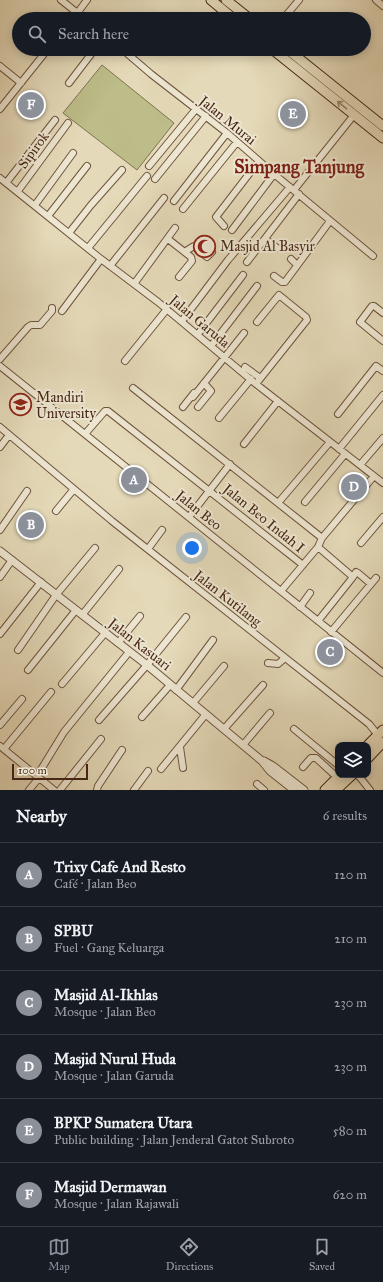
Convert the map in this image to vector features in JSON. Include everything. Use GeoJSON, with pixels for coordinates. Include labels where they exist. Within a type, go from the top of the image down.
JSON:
{"type":"FeatureCollection","features":[{"type":"Feature","properties":{"kind":"main road"},"geometry":{"type":"LineString","coordinates":[[211,0],[226,12]]}},
{"type":"Feature","properties":{"kind":"main road"},"geometry":{"type":"LineString","coordinates":[[226,0],[241,12]]}},
{"type":"Feature","properties":{"kind":"main road"},"geometry":{"type":"LineString","coordinates":[[281,56],[383,138]]}},
{"type":"Feature","properties":{"kind":"main road"},"geometry":{"type":"LineString","coordinates":[[296,56],[383,126]]}},
{"type":"Feature","properties":{"kind":"main road"},"geometry":{"type":"LineString","coordinates":[[371,743],[382,735]]}},
{"type":"Feature","properties":{"kind":"main road"},"geometry":{"type":"LineString","coordinates":[[371,753],[382,735]]}},
{"type":"Feature","properties":{"kind":"main road"},"geometry":{"type":"LineString","coordinates":[[329,789],[337,778]]}},
{"type":"Feature","properties":{"kind":"main road"},"geometry":{"type":"LineString","coordinates":[[329,789],[349,778]]}},
{"type":"Feature","properties":{"kind":"main road"},"geometry":{"type":"LineString","coordinates":[[345,790],[352,778]]}},
{"type":"Feature","properties":{"kind":"street"},"geometry":{"type":"LineString","coordinates":[[61,0],[77,12]]}},
{"type":"Feature","properties":{"kind":"street"},"geometry":{"type":"LineString","coordinates":[[79,12],[87,0]]}},
{"type":"Feature","properties":{"kind":"street"},"geometry":{"type":"LineString","coordinates":[[289,12],[299,0]]}},
{"type":"Feature","properties":{"kind":"street"},"geometry":{"type":"LineString","coordinates":[[376,0],[383,6]]}},
{"type":"Feature","properties":{"kind":"street"},"geometry":{"type":"LineString","coordinates":[[0,109],[42,56]]}},
{"type":"Feature","properties":{"kind":"street"},"geometry":{"type":"LineString","coordinates":[[69,82],[89,56]]}},
{"type":"Feature","properties":{"kind":"street","name":"Jalan Murai"},"geometry":{"type":"LineString","coordinates":[[130,56],[227,133],[373,256]]}},
{"type":"Feature","properties":{"kind":"street"},"geometry":{"type":"LineString","coordinates":[[0,66],[22,82]]}},
{"type":"Feature","properties":{"kind":"street"},"geometry":{"type":"LineString","coordinates":[[150,166],[196,109]]}},
{"type":"Feature","properties":{"kind":"street"},"geometry":{"type":"LineString","coordinates":[[182,321],[228,260],[294,190],[354,115]]}},
{"type":"Feature","properties":{"kind":"street"},"geometry":{"type":"LineString","coordinates":[[155,179],[206,116]]}},
{"type":"Feature","properties":{"kind":"street"},"geometry":{"type":"LineString","coordinates":[[6,183],[55,120]]}},
{"type":"Feature","properties":{"kind":"street","name":"Sipirok"},"geometry":{"type":"LineString","coordinates":[[18,191],[68,123]]}},
{"type":"Feature","properties":{"kind":"street"},"geometry":{"type":"LineString","coordinates":[[174,201],[227,133]]}},
{"type":"Feature","properties":{"kind":"street"},"geometry":{"type":"LineString","coordinates":[[183,209],[237,142]]}},
{"type":"Feature","properties":{"kind":"street"},"geometry":{"type":"LineString","coordinates":[[35,205],[73,153]]}},
{"type":"Feature","properties":{"kind":"street"},"geometry":{"type":"LineString","coordinates":[[224,226],[216,219],[216,216],[259,161]]}},
{"type":"Feature","properties":{"kind":"street"},"geometry":{"type":"LineString","coordinates":[[48,216],[87,166]]}},
{"type":"Feature","properties":{"kind":"street"},"geometry":{"type":"LineString","coordinates":[[69,233],[122,170]]}},
{"type":"Feature","properties":{"kind":"street"},"geometry":{"type":"LineString","coordinates":[[232,230],[274,174]]}},
{"type":"Feature","properties":{"kind":"street"},"geometry":{"type":"LineString","coordinates":[[88,248],[147,176]]}},
{"type":"Feature","properties":{"kind":"street","name":"Jalan Garuda"},"geometry":{"type":"LineString","coordinates":[[0,178],[110,266],[182,321],[251,379],[258,381],[278,401],[383,483]]}},
{"type":"Feature","properties":{"kind":"street"},"geometry":{"type":"LineString","coordinates":[[247,262],[265,238],[294,190]]}},
{"type":"Feature","properties":{"kind":"street"},"geometry":{"type":"LineString","coordinates":[[110,266],[164,198]]}},
{"type":"Feature","properties":{"kind":"street"},"geometry":{"type":"LineString","coordinates":[[274,276],[284,282],[330,221]]}},
{"type":"Feature","properties":{"kind":"street"},"geometry":{"type":"LineString","coordinates":[[134,284],[175,228]]}},
{"type":"Feature","properties":{"kind":"street"},"geometry":{"type":"LineString","coordinates":[[265,238],[277,248]]}},
{"type":"Feature","properties":{"kind":"street"},"geometry":{"type":"LineString","coordinates":[[168,239],[186,251],[191,257],[192,261],[179,277]]}},
{"type":"Feature","properties":{"kind":"street"},"geometry":{"type":"LineString","coordinates":[[186,251],[194,246],[207,257],[212,252]]}},
{"type":"Feature","properties":{"kind":"street"},"geometry":{"type":"LineString","coordinates":[[62,311],[102,259]]}},
{"type":"Feature","properties":{"kind":"street"},"geometry":{"type":"LineString","coordinates":[[291,259],[297,264]]}},
{"type":"Feature","properties":{"kind":"street"},"geometry":{"type":"LineString","coordinates":[[198,334],[243,275]]}},
{"type":"Feature","properties":{"kind":"street"},"geometry":{"type":"LineString","coordinates":[[211,346],[257,286]]}},
{"type":"Feature","properties":{"kind":"street"},"geometry":{"type":"LineString","coordinates":[[245,367],[258,381],[307,320],[306,317],[279,295],[256,322]]}},
{"type":"Feature","properties":{"kind":"street"},"geometry":{"type":"LineString","coordinates":[[383,313],[372,306],[360,322],[383,342]]}},
{"type":"Feature","properties":{"kind":"street"},"geometry":{"type":"LineString","coordinates":[[0,360],[28,327],[31,325],[40,325],[52,311],[52,308]]}},
{"type":"Feature","properties":{"kind":"street"},"geometry":{"type":"LineString","coordinates":[[125,361],[167,309]]}},
{"type":"Feature","properties":{"kind":"street"},"geometry":{"type":"LineString","coordinates":[[183,407],[244,333]]}},
{"type":"Feature","properties":{"kind":"street"},"geometry":{"type":"LineString","coordinates":[[194,397],[224,357]]}},
{"type":"Feature","properties":{"kind":"street","name":"Jalan Beo"},"geometry":{"type":"LineString","coordinates":[[0,366],[331,632],[382,670]]}},
{"type":"Feature","properties":{"kind":"street"},"geometry":{"type":"LineString","coordinates":[[338,414],[376,366],[383,371]]}},
{"type":"Feature","properties":{"kind":"street"},"geometry":{"type":"LineString","coordinates":[[219,418],[251,379]]}},
{"type":"Feature","properties":{"kind":"street"},"geometry":{"type":"LineString","coordinates":[[198,407],[211,391],[204,383]]}},
{"type":"Feature","properties":{"kind":"street"},"geometry":{"type":"LineString","coordinates":[[132,388],[322,538]]}},
{"type":"Feature","properties":{"kind":"street"},"geometry":{"type":"LineString","coordinates":[[339,449],[383,395]]}},
{"type":"Feature","properties":{"kind":"street"},"geometry":{"type":"LineString","coordinates":[[244,444],[278,401]]}},
{"type":"Feature","properties":{"kind":"street","name":"Jalan Beo Indah I"},"geometry":{"type":"LineString","coordinates":[[84,434],[105,411],[107,411],[303,565]]}},
{"type":"Feature","properties":{"kind":"street","name":"Jalan Kutilang"},"geometry":{"type":"LineString","coordinates":[[0,428],[148,549],[382,735]]}},
{"type":"Feature","properties":{"kind":"street"},"geometry":{"type":"LineString","coordinates":[[0,447],[9,435]]}},
{"type":"Feature","properties":{"kind":"street"},"geometry":{"type":"LineString","coordinates":[[360,465],[383,438]]}},
{"type":"Feature","properties":{"kind":"street"},"geometry":{"type":"LineString","coordinates":[[278,503],[330,442]]}},
{"type":"Feature","properties":{"kind":"street"},"geometry":{"type":"LineString","coordinates":[[305,502],[345,454]]}},
{"type":"Feature","properties":{"kind":"street"},"geometry":{"type":"LineString","coordinates":[[189,517],[230,464]]}},
{"type":"Feature","properties":{"kind":"street"},"geometry":{"type":"LineString","coordinates":[[281,591],[318,547],[322,538],[374,476]]}},
{"type":"Feature","properties":{"kind":"street"},"geometry":{"type":"LineString","coordinates":[[56,511],[74,489]]}},
{"type":"Feature","properties":{"kind":"street"},"geometry":{"type":"LineString","coordinates":[[0,530],[27,491]]}},
{"type":"Feature","properties":{"kind":"street"},"geometry":{"type":"LineString","coordinates":[[361,544],[383,517]]}},
{"type":"Feature","properties":{"kind":"street"},"geometry":{"type":"LineString","coordinates":[[148,549],[162,530]]}},
{"type":"Feature","properties":{"kind":"street"},"geometry":{"type":"LineString","coordinates":[[318,547],[353,577]]}},
{"type":"Feature","properties":{"kind":"street"},"geometry":{"type":"LineString","coordinates":[[18,650],[56,595],[95,548]]}},
{"type":"Feature","properties":{"kind":"street","name":"Jalan Kasuari"},"geometry":{"type":"LineString","coordinates":[[0,552],[41,582],[118,644],[147,665],[262,760],[273,766],[304,790]]}},
{"type":"Feature","properties":{"kind":"street"},"geometry":{"type":"LineString","coordinates":[[0,577],[12,560]]}},
{"type":"Feature","properties":{"kind":"street"},"geometry":{"type":"LineString","coordinates":[[28,670],[119,569]]}},
{"type":"Feature","properties":{"kind":"street"},"geometry":{"type":"LineString","coordinates":[[318,621],[356,572],[358,572],[371,584]]}},
{"type":"Feature","properties":{"kind":"street"},"geometry":{"type":"LineString","coordinates":[[331,632],[376,578]]}},
{"type":"Feature","properties":{"kind":"street"},"geometry":{"type":"LineString","coordinates":[[0,634],[41,582]]}},
{"type":"Feature","properties":{"kind":"street"},"geometry":{"type":"LineString","coordinates":[[300,607],[310,593]]}},
{"type":"Feature","properties":{"kind":"street"},"geometry":{"type":"LineString","coordinates":[[118,644],[140,616]]}},
{"type":"Feature","properties":{"kind":"street"},"geometry":{"type":"LineString","coordinates":[[99,720],[186,617]]}},
{"type":"Feature","properties":{"kind":"street"},"geometry":{"type":"LineString","coordinates":[[62,684],[105,633]]}},
{"type":"Feature","properties":{"kind":"street"},"geometry":{"type":"LineString","coordinates":[[142,717],[173,687],[212,640]]}},
{"type":"Feature","properties":{"kind":"street"},"geometry":{"type":"LineString","coordinates":[[29,790],[64,732],[129,652]]}},
{"type":"Feature","properties":{"kind":"street"},"geometry":{"type":"LineString","coordinates":[[268,664],[278,664],[285,658]]}},
{"type":"Feature","properties":{"kind":"street"},"geometry":{"type":"LineString","coordinates":[[193,703],[224,666]]}},
{"type":"Feature","properties":{"kind":"street"},"geometry":{"type":"LineString","coordinates":[[224,729],[263,685]]}},
{"type":"Feature","properties":{"kind":"street"},"geometry":{"type":"LineString","coordinates":[[51,692],[2,748],[54,790]]}},
{"type":"Feature","properties":{"kind":"street"},"geometry":{"type":"LineString","coordinates":[[0,725],[22,699]]}},
{"type":"Feature","properties":{"kind":"street"},"geometry":{"type":"LineString","coordinates":[[243,745],[270,713]]}},
{"type":"Feature","properties":{"kind":"street"},"geometry":{"type":"LineString","coordinates":[[161,769],[206,714]]}},
{"type":"Feature","properties":{"kind":"street"},"geometry":{"type":"LineString","coordinates":[[294,729],[335,763]]}},
{"type":"Feature","properties":{"kind":"street"},"geometry":{"type":"LineString","coordinates":[[60,790],[101,739]]}},
{"type":"Feature","properties":{"kind":"street"},"geometry":{"type":"LineString","coordinates":[[180,747],[183,768]]}},
{"type":"Feature","properties":{"kind":"street"},"geometry":{"type":"LineString","coordinates":[[97,790],[98,786],[122,750]]}},
{"type":"Feature","properties":{"kind":"street"},"geometry":{"type":"LineString","coordinates":[[303,767],[311,758],[316,758],[335,774]]}},
{"type":"Feature","properties":{"kind":"street","name":"Jalan Kasuari"},"geometry":{"type":"LineString","coordinates":[[262,760],[270,771],[294,790]]}},
{"type":"Feature","properties":{"kind":"street"},"geometry":{"type":"LineString","coordinates":[[134,790],[148,771]]}},
{"type":"Feature","properties":{"kind":"street"},"geometry":{"type":"LineString","coordinates":[[357,778],[370,790]]}},
{"type":"Feature","properties":{"kind":"street"},"geometry":{"type":"LineString","coordinates":[[257,784],[264,790]]}},
{"type":"Feature","properties":{"kind":"green space"},"geometry":{"type":"Polygon","coordinates":[[[102,65],[174,123],[137,170],[63,113],[102,65]]]}},
{"type":"Feature","properties":{"kind":"place","name":"Masjid Dermawan"},"geometry":{"type":"Point","coordinates":[31,105]}},
{"type":"Feature","properties":{"kind":"place","name":"BPKP Sumatera Utara"},"geometry":{"type":"Point","coordinates":[293,114]}},
{"type":"Feature","properties":{"kind":"place","name":"Masjid Al Basyir"},"geometry":{"type":"Point","coordinates":[204,246]}},
{"type":"Feature","properties":{"kind":"place","name":"Mandiri University"},"geometry":{"type":"Point","coordinates":[21,405]}},
{"type":"Feature","properties":{"kind":"place","name":"Trixy Cafe And Resto"},"geometry":{"type":"Point","coordinates":[134,480]}},
{"type":"Feature","properties":{"kind":"place","name":"Masjid Nurul Huda"},"geometry":{"type":"Point","coordinates":[354,487]}},
{"type":"Feature","properties":{"kind":"place","name":"SPBU"},"geometry":{"type":"Point","coordinates":[31,525]}},
{"type":"Feature","properties":{"kind":"place","name":"Masjid Al-Ikhlas"},"geometry":{"type":"Point","coordinates":[330,652]}},
{"type":"Feature","properties":{"kind":"district","name":"Simpang Tanjung"},"geometry":{"type":"Point","coordinates":[299,167]}}]}
